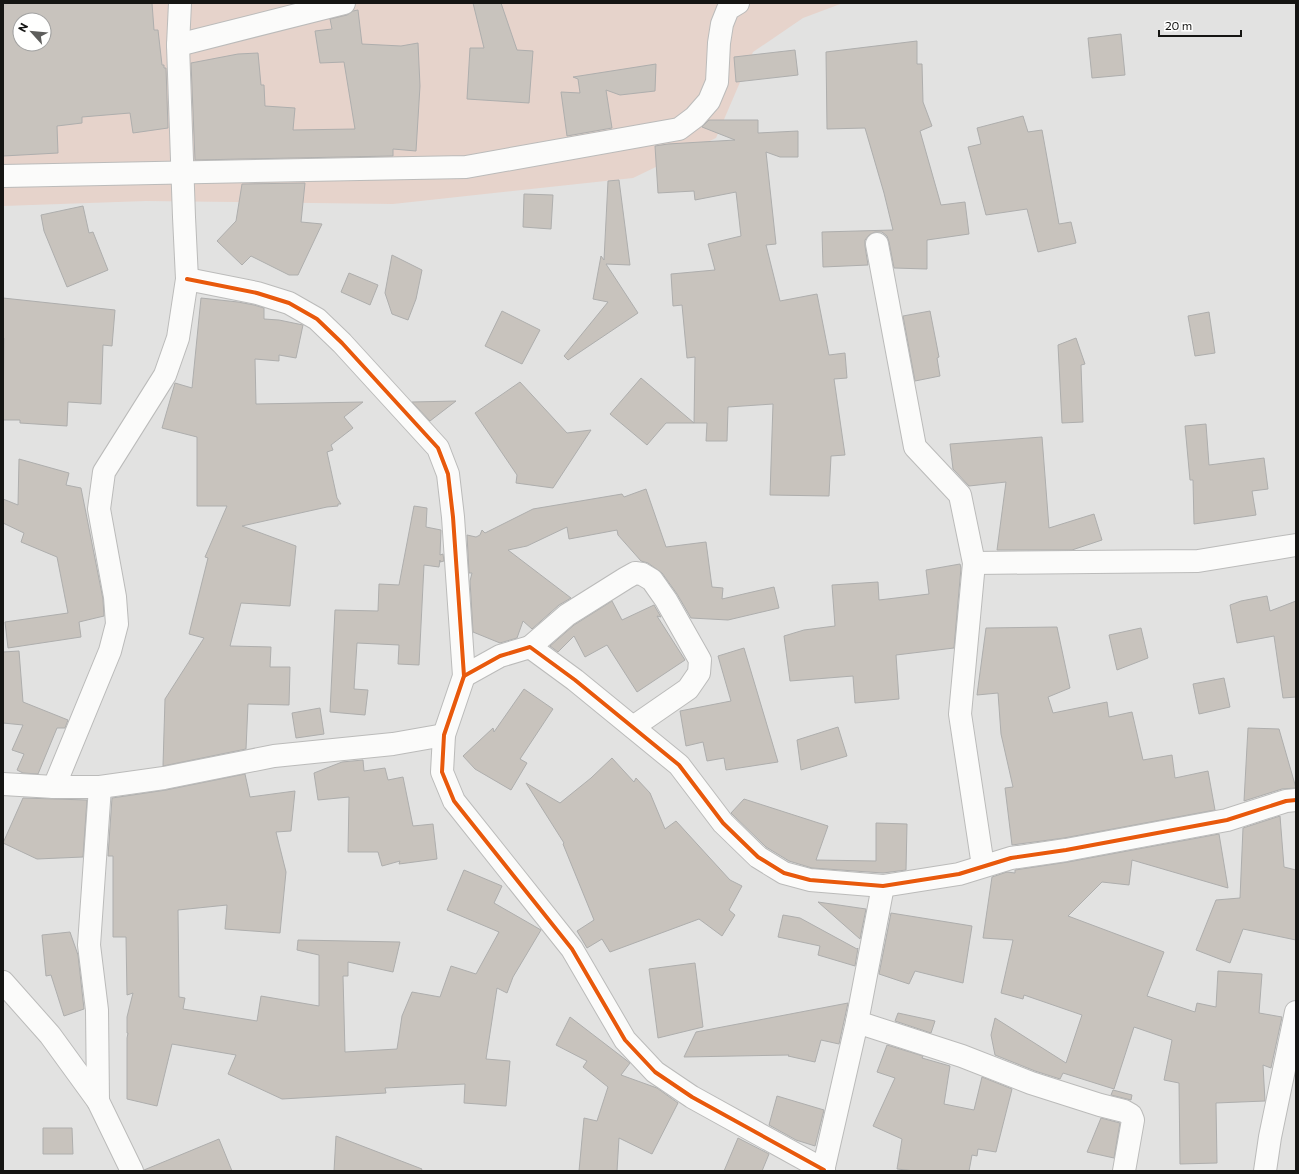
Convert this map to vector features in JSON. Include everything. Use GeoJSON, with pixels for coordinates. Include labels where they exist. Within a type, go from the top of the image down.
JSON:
{"type":"FeatureCollection","features":[{"type":"Feature","properties":{"kind":"street"},"geometry":{"type":"LineString","coordinates":[[54,787],[110,651],[117,624],[115,597],[99,509],[104,472],[166,375],[178,338],[187,279],[178,45],[180,3]]}},
{"type":"Feature","properties":{"kind":"street"},"geometry":{"type":"LineString","coordinates":[[178,45],[344,3]]}},
{"type":"Feature","properties":{"kind":"street"},"geometry":{"type":"LineString","coordinates":[[3,176],[466,167],[679,129],[695,117],[708,101],[717,82],[718,43],[722,24],[729,5]]}},
{"type":"Feature","properties":{"kind":"street"},"geometry":{"type":"LineString","coordinates":[[877,244],[915,447],[960,495],[974,563],[960,714],[983,866]]}},
{"type":"Feature","properties":{"kind":"street"},"geometry":{"type":"LineString","coordinates":[[187,279],[264,295],[289,303],[317,319],[342,343],[438,448],[448,474],[461,609],[464,676],[444,735],[442,772],[454,801],[572,949],[624,1040],[655,1072],[692,1097],[823,1170],[857,1022],[883,886]]}},
{"type":"Feature","properties":{"kind":"street"},"geometry":{"type":"LineString","coordinates":[[974,563],[1198,561],[1296,545]]}},
{"type":"Feature","properties":{"kind":"street"},"geometry":{"type":"LineString","coordinates":[[464,676],[500,656],[530,647],[567,615],[635,573],[642,574],[652,580],[666,600],[700,660],[699,673],[688,689],[633,727]]}},
{"type":"Feature","properties":{"kind":"street"},"geometry":{"type":"LineString","coordinates":[[530,647],[633,727],[679,765],[723,823],[758,857],[784,873],[810,880],[883,886],[959,874],[1011,858],[1074,849],[1227,820],[1286,801],[1296,800]]}},
{"type":"Feature","properties":{"kind":"street"},"geometry":{"type":"LineString","coordinates":[[3,784],[54,787],[100,787],[164,778],[274,756],[386,745],[444,735]]}},
{"type":"Feature","properties":{"kind":"street"},"geometry":{"type":"LineString","coordinates":[[98,1101],[97,1010],[89,945],[100,787]]}},
{"type":"Feature","properties":{"kind":"street"},"geometry":{"type":"LineString","coordinates":[[3,982],[50,1034],[98,1101],[132,1171]]}},
{"type":"Feature","properties":{"kind":"street"},"geometry":{"type":"LineString","coordinates":[[1265,1171],[1270,1137],[1296,1012]]}},
{"type":"Feature","properties":{"kind":"street"},"geometry":{"type":"LineString","coordinates":[[857,1022],[962,1056],[1031,1083],[1100,1105],[1124,1110],[1131,1115],[1133,1120],[1124,1171]]}},
{"type":"Feature","properties":{"kind":"shaded area"},"geometry":{"type":"Polygon","coordinates":[[[3,3],[843,3],[803,18],[753,52],[716,138],[633,178],[393,204],[146,201],[3,206],[3,3]]]}},
{"type":"Feature","properties":{"kind":"building"},"geometry":{"type":"Polygon","coordinates":[[[3,3],[152,3],[154,30],[158,30],[162,65],[166,68],[168,128],[133,133],[130,113],[82,117],[82,123],[57,126],[58,153],[3,156],[3,3]]]}},
{"type":"Feature","properties":{"kind":"building"},"geometry":{"type":"Polygon","coordinates":[[[473,3],[501,3],[517,50],[533,51],[529,103],[467,99],[470,48],[484,48],[473,3]]]}},
{"type":"Feature","properties":{"kind":"building"},"geometry":{"type":"Polygon","coordinates":[[[358,10],[362,44],[401,46],[418,43],[420,86],[416,151],[393,149],[393,156],[195,160],[191,63],[238,54],[258,53],[261,85],[264,85],[265,106],[295,108],[293,130],[355,129],[344,62],[320,63],[315,31],[332,29],[330,19],[347,15],[358,10]]]}},
{"type":"Feature","properties":{"kind":"building"},"geometry":{"type":"Polygon","coordinates":[[[1121,34],[1125,75],[1092,78],[1088,38],[1121,34]]]}},
{"type":"Feature","properties":{"kind":"building"},"geometry":{"type":"Polygon","coordinates":[[[917,41],[917,64],[922,64],[923,102],[932,126],[920,131],[941,205],[965,202],[969,234],[927,240],[927,269],[894,268],[887,236],[882,232],[875,232],[869,235],[865,240],[868,265],[823,267],[822,232],[893,230],[865,128],[827,129],[826,52],[917,41]]]}},
{"type":"Feature","properties":{"kind":"building"},"geometry":{"type":"Polygon","coordinates":[[[795,50],[798,75],[736,82],[734,57],[795,50]]]}},
{"type":"Feature","properties":{"kind":"building"},"geometry":{"type":"Polygon","coordinates":[[[656,64],[655,91],[620,95],[606,90],[612,128],[567,136],[561,92],[580,93],[578,79],[573,77],[656,64]]]}},
{"type":"Feature","properties":{"kind":"building"},"geometry":{"type":"Polygon","coordinates":[[[1023,116],[1028,132],[1042,130],[1059,224],[1071,222],[1076,243],[1038,252],[1027,209],[986,215],[968,147],[981,144],[977,128],[1023,116]]]}},
{"type":"Feature","properties":{"kind":"building"},"geometry":{"type":"Polygon","coordinates":[[[709,120],[758,120],[758,133],[798,131],[798,157],[780,157],[766,152],[776,244],[766,245],[780,301],[817,294],[829,355],[845,353],[847,378],[834,379],[845,455],[831,456],[829,496],[770,495],[773,404],[728,407],[727,441],[706,441],[707,423],[694,423],[695,357],[687,358],[682,305],[673,306],[671,274],[715,270],[708,244],[741,236],[736,192],[695,200],[694,191],[658,193],[655,146],[735,140],[702,127],[709,120]]]}},
{"type":"Feature","properties":{"kind":"building"},"geometry":{"type":"Polygon","coordinates":[[[619,180],[630,265],[606,264],[638,313],[568,360],[564,356],[608,302],[593,299],[601,256],[604,260],[608,181],[619,180]]]}},
{"type":"Feature","properties":{"kind":"building"},"geometry":{"type":"Polygon","coordinates":[[[305,183],[301,222],[322,224],[298,275],[289,275],[251,256],[242,265],[217,241],[236,221],[242,184],[305,183]]]}},
{"type":"Feature","properties":{"kind":"building"},"geometry":{"type":"Polygon","coordinates":[[[524,194],[553,195],[551,229],[523,227],[524,194]]]}},
{"type":"Feature","properties":{"kind":"building"},"geometry":{"type":"Polygon","coordinates":[[[83,206],[89,233],[93,232],[108,270],[67,287],[44,231],[41,215],[83,206]]]}},
{"type":"Feature","properties":{"kind":"building"},"geometry":{"type":"Polygon","coordinates":[[[392,255],[422,270],[416,299],[408,320],[392,314],[385,293],[392,255]]]}},
{"type":"Feature","properties":{"kind":"building"},"geometry":{"type":"Polygon","coordinates":[[[349,273],[378,285],[370,305],[341,292],[349,273]]]}},
{"type":"Feature","properties":{"kind":"building"},"geometry":{"type":"Polygon","coordinates":[[[3,298],[115,310],[112,346],[103,345],[101,404],[68,402],[67,426],[20,423],[20,420],[3,420],[3,298]]]}},
{"type":"Feature","properties":{"kind":"building"},"geometry":{"type":"Polygon","coordinates":[[[201,298],[254,305],[264,308],[264,319],[279,320],[303,325],[296,358],[279,355],[279,361],[255,359],[256,404],[363,402],[344,417],[353,428],[331,445],[333,450],[327,452],[337,498],[341,504],[338,504],[338,506],[327,507],[242,526],[296,546],[290,606],[241,603],[230,646],[271,647],[270,667],[290,667],[289,705],[248,704],[246,749],[163,766],[165,699],[204,638],[189,634],[208,558],[205,557],[227,506],[197,506],[197,437],[162,428],[175,383],[192,388],[201,298]]]}},
{"type":"Feature","properties":{"kind":"building"},"geometry":{"type":"Polygon","coordinates":[[[502,311],[540,330],[522,364],[485,346],[502,311]]]}},
{"type":"Feature","properties":{"kind":"building"},"geometry":{"type":"Polygon","coordinates":[[[930,311],[939,357],[937,358],[940,376],[915,381],[903,316],[930,311]]]}},
{"type":"Feature","properties":{"kind":"building"},"geometry":{"type":"Polygon","coordinates":[[[1209,312],[1215,353],[1195,356],[1188,316],[1209,312]]]}},
{"type":"Feature","properties":{"kind":"building"},"geometry":{"type":"Polygon","coordinates":[[[1076,338],[1085,364],[1081,365],[1083,422],[1062,423],[1058,345],[1076,338]]]}},
{"type":"Feature","properties":{"kind":"building"},"geometry":{"type":"Polygon","coordinates":[[[641,378],[694,423],[666,423],[647,445],[610,414],[641,378]]]}},
{"type":"Feature","properties":{"kind":"building"},"geometry":{"type":"Polygon","coordinates":[[[520,382],[567,433],[591,430],[553,488],[516,483],[517,475],[475,413],[520,382]]]}},
{"type":"Feature","properties":{"kind":"building"},"geometry":{"type":"Polygon","coordinates":[[[456,401],[430,421],[412,402],[456,401]]]}},
{"type":"Feature","properties":{"kind":"building"},"geometry":{"type":"Polygon","coordinates":[[[1206,424],[1209,465],[1264,458],[1268,489],[1252,491],[1256,515],[1194,524],[1193,480],[1190,480],[1185,426],[1206,424]]]}},
{"type":"Feature","properties":{"kind":"building"},"geometry":{"type":"Polygon","coordinates":[[[1042,437],[1049,528],[1094,514],[1102,540],[1072,550],[997,550],[1006,482],[969,486],[953,469],[950,444],[1042,437]]]}},
{"type":"Feature","properties":{"kind":"building"},"geometry":{"type":"Polygon","coordinates":[[[19,459],[69,473],[66,485],[81,488],[103,599],[104,616],[79,622],[81,637],[8,648],[5,622],[68,613],[57,557],[21,542],[24,533],[3,523],[3,499],[18,505],[19,459]]]}},
{"type":"Feature","properties":{"kind":"building"},"geometry":{"type":"Polygon","coordinates":[[[646,489],[666,547],[706,542],[712,587],[723,588],[722,599],[774,587],[779,608],[728,620],[691,618],[677,594],[662,573],[648,563],[641,561],[618,535],[617,530],[569,539],[567,527],[527,546],[508,550],[571,598],[559,605],[532,629],[523,621],[517,638],[500,643],[473,632],[470,581],[472,573],[469,573],[467,535],[476,537],[480,535],[482,530],[485,533],[533,509],[622,494],[624,497],[646,489]]]}},
{"type":"Feature","properties":{"kind":"building"},"geometry":{"type":"Polygon","coordinates":[[[414,506],[427,508],[426,527],[441,530],[440,555],[443,554],[444,561],[440,562],[440,560],[439,567],[424,565],[419,665],[398,664],[399,645],[357,643],[354,689],[368,690],[365,715],[330,712],[335,610],[378,611],[379,584],[399,585],[414,506]]]}},
{"type":"Feature","properties":{"kind":"building"},"geometry":{"type":"Polygon","coordinates":[[[960,564],[961,568],[954,648],[896,655],[899,699],[855,703],[853,676],[790,681],[784,636],[804,630],[835,626],[832,585],[878,582],[879,600],[929,594],[926,570],[960,564]]]}},
{"type":"Feature","properties":{"kind":"building"},"geometry":{"type":"Polygon","coordinates":[[[1267,596],[1270,611],[1296,601],[1296,697],[1283,698],[1274,636],[1237,643],[1230,605],[1241,601],[1267,596]]]}},
{"type":"Feature","properties":{"kind":"building"},"geometry":{"type":"Polygon","coordinates":[[[612,601],[622,620],[654,605],[661,617],[657,616],[685,660],[637,692],[607,645],[585,657],[574,636],[558,652],[550,646],[574,625],[612,601]]]}},
{"type":"Feature","properties":{"kind":"building"},"geometry":{"type":"Polygon","coordinates":[[[1057,627],[1070,688],[1048,697],[1053,713],[1107,702],[1109,717],[1132,712],[1143,760],[1172,755],[1175,778],[1208,771],[1215,810],[1064,838],[1012,845],[1005,788],[1013,787],[1001,734],[998,693],[977,695],[986,628],[1057,627]]]}},
{"type":"Feature","properties":{"kind":"building"},"geometry":{"type":"Polygon","coordinates":[[[1141,628],[1148,658],[1117,670],[1109,635],[1141,628]]]}},
{"type":"Feature","properties":{"kind":"building"},"geometry":{"type":"Polygon","coordinates":[[[744,648],[778,762],[726,770],[724,758],[707,761],[703,742],[686,746],[680,711],[731,701],[718,656],[744,648]]]}},
{"type":"Feature","properties":{"kind":"building"},"geometry":{"type":"Polygon","coordinates":[[[19,651],[23,702],[68,720],[65,728],[57,728],[38,774],[23,773],[17,770],[24,754],[12,750],[23,725],[3,723],[3,652],[19,651]]]}},
{"type":"Feature","properties":{"kind":"building"},"geometry":{"type":"Polygon","coordinates":[[[1224,678],[1230,707],[1199,714],[1193,684],[1224,678]]]}},
{"type":"Feature","properties":{"kind":"building"},"geometry":{"type":"Polygon","coordinates":[[[524,689],[553,709],[520,759],[527,763],[511,790],[475,769],[463,756],[493,728],[494,732],[524,689]]]}},
{"type":"Feature","properties":{"kind":"building"},"geometry":{"type":"Polygon","coordinates":[[[320,708],[324,734],[296,738],[292,713],[320,708]]]}},
{"type":"Feature","properties":{"kind":"building"},"geometry":{"type":"Polygon","coordinates":[[[838,727],[847,756],[801,770],[797,740],[838,727]]]}},
{"type":"Feature","properties":{"kind":"building"},"geometry":{"type":"Polygon","coordinates":[[[1248,728],[1279,729],[1296,788],[1282,789],[1244,801],[1248,728]]]}},
{"type":"Feature","properties":{"kind":"building"},"geometry":{"type":"Polygon","coordinates":[[[612,758],[634,782],[636,778],[650,793],[665,829],[676,821],[730,880],[742,886],[729,910],[735,915],[722,936],[699,919],[610,952],[602,939],[587,948],[577,931],[594,920],[563,844],[564,843],[526,783],[560,803],[591,778],[612,758]]]}},
{"type":"Feature","properties":{"kind":"building"},"geometry":{"type":"Polygon","coordinates":[[[363,760],[364,771],[385,768],[388,780],[403,777],[413,826],[433,824],[437,859],[399,864],[400,861],[382,866],[378,852],[348,852],[349,797],[318,800],[314,773],[342,762],[363,760]]]}},
{"type":"Feature","properties":{"kind":"building"},"geometry":{"type":"Polygon","coordinates":[[[245,774],[250,797],[295,791],[291,831],[276,832],[286,872],[280,933],[225,929],[227,905],[178,910],[179,997],[185,998],[183,1009],[257,1021],[261,996],[319,1006],[319,955],[297,950],[298,940],[400,942],[393,972],[348,962],[348,976],[343,976],[345,1052],[397,1049],[402,1016],[412,992],[440,997],[451,966],[476,974],[499,932],[447,910],[464,870],[502,886],[494,903],[541,930],[513,977],[507,993],[497,988],[486,1059],[510,1061],[506,1106],[464,1103],[465,1084],[385,1088],[386,1093],[282,1099],[228,1074],[236,1055],[172,1044],[157,1106],[127,1099],[127,1017],[133,993],[127,995],[126,937],[113,937],[113,856],[108,856],[112,798],[166,790],[245,774]]]}},
{"type":"Feature","properties":{"kind":"building"},"geometry":{"type":"Polygon","coordinates":[[[23,798],[87,800],[83,857],[37,859],[3,843],[23,798]]]}},
{"type":"Feature","properties":{"kind":"building"},"geometry":{"type":"Polygon","coordinates":[[[744,799],[828,826],[816,860],[876,861],[876,823],[907,824],[906,870],[883,873],[812,868],[789,861],[766,847],[731,813],[744,799]]]}},
{"type":"Feature","properties":{"kind":"building"},"geometry":{"type":"Polygon","coordinates":[[[1280,816],[1284,867],[1296,870],[1296,940],[1243,929],[1230,963],[1196,950],[1216,900],[1240,898],[1243,828],[1280,816]]]}},
{"type":"Feature","properties":{"kind":"building"},"geometry":{"type":"Polygon","coordinates":[[[1219,834],[1228,888],[1132,860],[1129,885],[1102,882],[1068,916],[1164,952],[1147,996],[1195,1012],[1197,1003],[1216,1007],[1218,971],[1262,974],[1259,1013],[1282,1017],[1271,1068],[1263,1065],[1265,1101],[1216,1103],[1217,1163],[1180,1164],[1179,1083],[1164,1080],[1172,1040],[1134,1027],[1114,1089],[1063,1073],[1060,1079],[995,1055],[991,1035],[995,1018],[1066,1063],[1082,1015],[1024,995],[1023,999],[1001,993],[1013,940],[983,938],[992,877],[1007,872],[1015,873],[1015,870],[1068,862],[1219,834]]]}},
{"type":"Feature","properties":{"kind":"building"},"geometry":{"type":"Polygon","coordinates":[[[818,902],[866,909],[860,939],[818,902]]]}},
{"type":"Feature","properties":{"kind":"building"},"geometry":{"type":"Polygon","coordinates":[[[891,913],[972,926],[963,983],[915,971],[909,984],[879,974],[891,913]]]}},
{"type":"Feature","properties":{"kind":"building"},"geometry":{"type":"Polygon","coordinates":[[[783,915],[800,918],[857,949],[858,948],[855,966],[818,955],[820,946],[778,937],[783,915]]]}},
{"type":"Feature","properties":{"kind":"building"},"geometry":{"type":"Polygon","coordinates":[[[70,932],[78,955],[84,1009],[64,1016],[51,975],[46,976],[42,935],[70,932]]]}},
{"type":"Feature","properties":{"kind":"building"},"geometry":{"type":"Polygon","coordinates":[[[695,963],[703,1027],[658,1038],[649,969],[695,963]]]}},
{"type":"Feature","properties":{"kind":"building"},"geometry":{"type":"Polygon","coordinates":[[[848,1003],[839,1044],[821,1040],[815,1062],[788,1056],[789,1055],[684,1057],[696,1032],[848,1003]]]}},
{"type":"Feature","properties":{"kind":"building"},"geometry":{"type":"Polygon","coordinates":[[[898,1013],[935,1021],[931,1033],[895,1021],[898,1013]]]}},
{"type":"Feature","properties":{"kind":"building"},"geometry":{"type":"Polygon","coordinates":[[[570,1017],[630,1063],[621,1075],[657,1088],[678,1103],[652,1154],[619,1138],[617,1171],[579,1171],[584,1118],[597,1121],[608,1087],[583,1067],[587,1061],[556,1045],[570,1017]]]}},
{"type":"Feature","properties":{"kind":"building"},"geometry":{"type":"Polygon","coordinates":[[[887,1045],[923,1056],[922,1058],[950,1066],[944,1104],[974,1110],[982,1077],[1012,1089],[996,1152],[978,1149],[977,1156],[972,1155],[969,1171],[915,1171],[897,1169],[902,1139],[873,1126],[895,1078],[877,1072],[887,1045]]]}},
{"type":"Feature","properties":{"kind":"building"},"geometry":{"type":"Polygon","coordinates":[[[1113,1090],[1132,1095],[1131,1100],[1111,1095],[1113,1090]]]}},
{"type":"Feature","properties":{"kind":"building"},"geometry":{"type":"Polygon","coordinates":[[[777,1096],[824,1110],[815,1146],[796,1140],[769,1125],[777,1096]]]}},
{"type":"Feature","properties":{"kind":"building"},"geometry":{"type":"Polygon","coordinates":[[[1101,1118],[1120,1123],[1114,1158],[1087,1152],[1101,1118]]]}},
{"type":"Feature","properties":{"kind":"building"},"geometry":{"type":"Polygon","coordinates":[[[43,1128],[72,1128],[73,1154],[43,1154],[43,1128]]]}},
{"type":"Feature","properties":{"kind":"building"},"geometry":{"type":"Polygon","coordinates":[[[336,1136],[422,1169],[421,1171],[334,1171],[336,1136]]]}},
{"type":"Feature","properties":{"kind":"building"},"geometry":{"type":"Polygon","coordinates":[[[738,1138],[769,1154],[762,1171],[724,1171],[738,1138]]]}},
{"type":"Feature","properties":{"kind":"building"},"geometry":{"type":"Polygon","coordinates":[[[219,1139],[232,1171],[144,1171],[144,1170],[219,1139]]]}},
{"type":"Feature","properties":{"kind":"cycle path"},"geometry":{"type":"LineString","coordinates":[[187,279],[257,293],[289,303],[317,319],[342,343],[438,448],[448,474],[453,517],[464,676],[444,735],[442,772],[454,801],[572,949],[625,1040],[655,1072],[692,1097],[824,1170]]}},
{"type":"Feature","properties":{"kind":"cycle path"},"geometry":{"type":"LineString","coordinates":[[464,676],[500,656],[530,647],[575,680],[679,765],[723,823],[758,857],[784,873],[810,880],[883,886],[959,874],[1011,858],[1066,850],[1227,820],[1286,801],[1296,800]]}}]}
